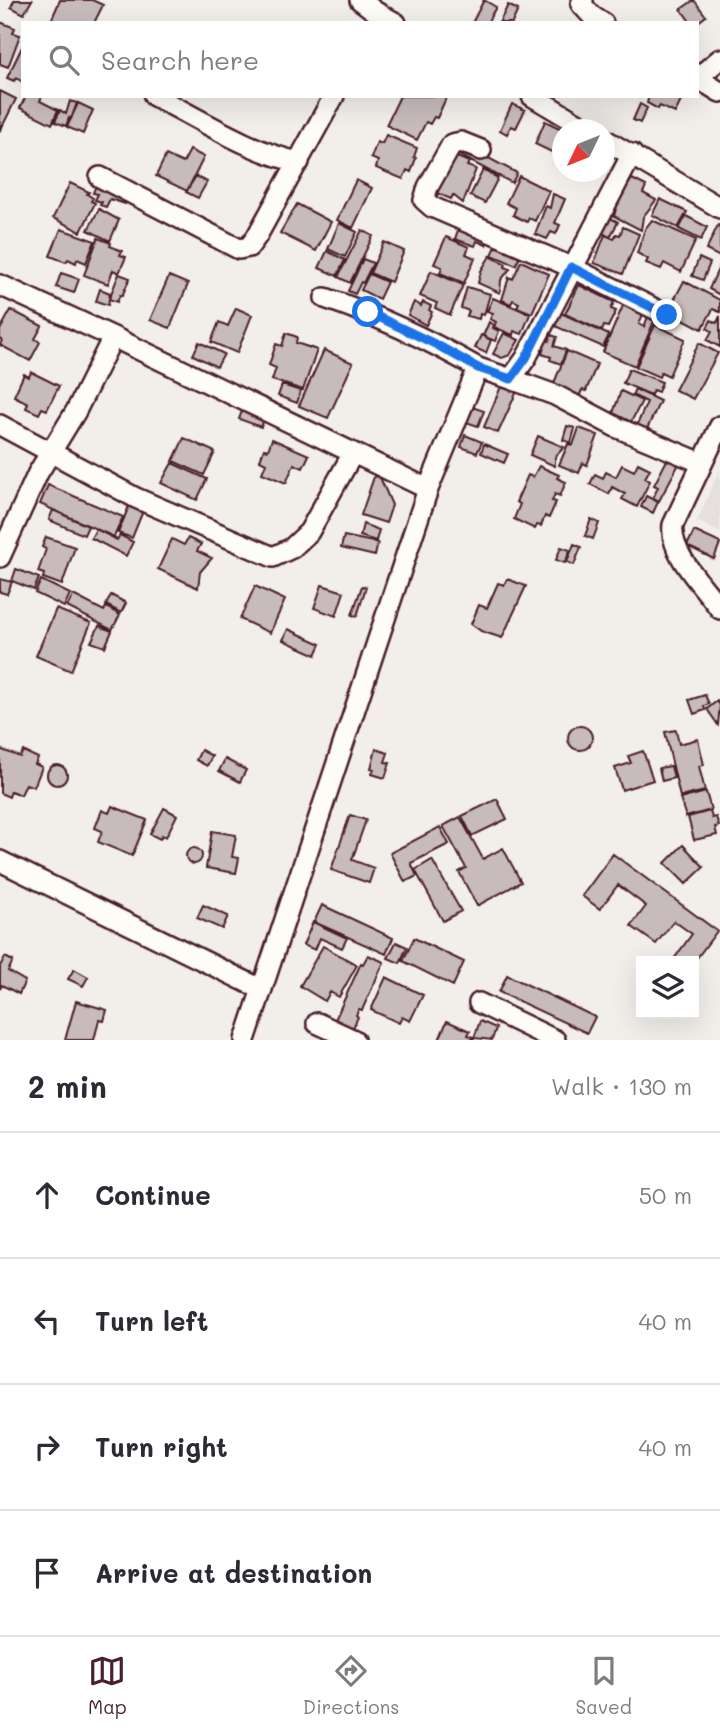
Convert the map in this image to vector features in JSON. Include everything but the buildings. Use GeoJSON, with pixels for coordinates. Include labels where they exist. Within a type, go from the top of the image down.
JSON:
{"type":"FeatureCollection","features":[{"type":"Feature","properties":{"kind":"street"},"geometry":{"type":"LineString","coordinates":[[360,0],[373,18]]}},
{"type":"Feature","properties":{"kind":"street"},"geometry":{"type":"LineString","coordinates":[[583,0],[581,4],[600,21]]}},
{"type":"Feature","properties":{"kind":"street"},"geometry":{"type":"LineString","coordinates":[[699,76],[720,59]]}},
{"type":"Feature","properties":{"kind":"street"},"geometry":{"type":"LineString","coordinates":[[699,79],[720,92]]}},
{"type":"Feature","properties":{"kind":"street"},"geometry":{"type":"LineString","coordinates":[[158,98],[253,146],[281,158],[299,162]]}},
{"type":"Feature","properties":{"kind":"street"},"geometry":{"type":"LineString","coordinates":[[100,177],[239,249],[249,247],[333,98]]}},
{"type":"Feature","properties":{"kind":"street"},"geometry":{"type":"LineString","coordinates":[[535,98],[571,119]]}},
{"type":"Feature","properties":{"kind":"street"},"geometry":{"type":"LineString","coordinates":[[481,150],[461,142],[452,144],[428,187],[424,200],[432,207],[571,267],[667,315]]}},
{"type":"Feature","properties":{"kind":"street"},"geometry":{"type":"LineString","coordinates":[[615,145],[720,208]]}},
{"type":"Feature","properties":{"kind":"street"},"geometry":{"type":"LineString","coordinates":[[511,379],[526,358],[632,154]]}},
{"type":"Feature","properties":{"kind":"street"},"geometry":{"type":"LineString","coordinates":[[0,285],[428,489]]}},
{"type":"Feature","properties":{"kind":"street"},"geometry":{"type":"LineString","coordinates":[[325,298],[380,318],[478,368],[555,395],[618,428],[702,463]]}},
{"type":"Feature","properties":{"kind":"street"},"geometry":{"type":"LineString","coordinates":[[0,557],[38,473],[76,411],[113,337]]}},
{"type":"Feature","properties":{"kind":"street"},"geometry":{"type":"LineString","coordinates":[[245,1040],[428,489],[478,368]]}},
{"type":"Feature","properties":{"kind":"street"},"geometry":{"type":"LineString","coordinates":[[0,425],[136,498],[273,557],[292,548],[309,532],[353,453]]}},
{"type":"Feature","properties":{"kind":"street"},"geometry":{"type":"LineString","coordinates":[[720,426],[673,525],[672,533],[688,568],[720,609]]}},
{"type":"Feature","properties":{"kind":"street"},"geometry":{"type":"LineString","coordinates":[[0,861],[261,989]]}},
{"type":"Feature","properties":{"kind":"street"},"geometry":{"type":"LineString","coordinates":[[479,1003],[555,1040]]}},
{"type":"Feature","properties":{"kind":"street"},"geometry":{"type":"LineString","coordinates":[[317,1023],[354,1040]]}},
{"type":"Feature","properties":{"kind":"shaded area"},"geometry":{"type":"Polygon","coordinates":[[[720,469],[720,533],[697,521],[720,469]]]}},
{"type":"Feature","properties":{"kind":"route"},"geometry":{"type":"LineString","coordinates":[[368,312],[478,368],[511,379],[526,358],[571,267],[667,315]]}}]}
